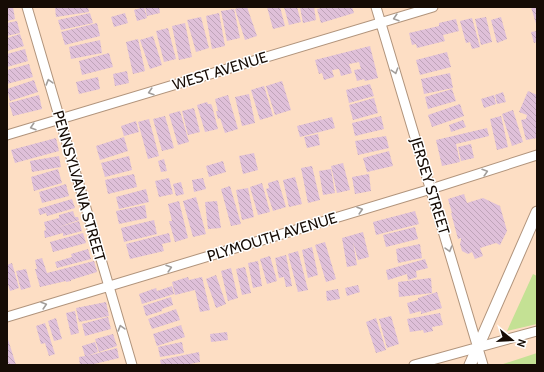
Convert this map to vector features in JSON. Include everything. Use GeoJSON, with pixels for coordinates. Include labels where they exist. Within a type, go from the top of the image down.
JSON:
{"type":"FeatureCollection","features":[{"type":"Feature","properties":{"kind":"street","name":"PENNSYLVANIA STREET"},"geometry":{"type":"LineString","coordinates":[[27,7],[132,365]]}},
{"type":"Feature","properties":{"kind":"street","name":"JERSEY STREET"},"geometry":{"type":"LineString","coordinates":[[376,7],[483,365]]}},
{"type":"Feature","properties":{"kind":"street","name":"WEST AVENUE"},"geometry":{"type":"LineString","coordinates":[[7,135],[434,7]]}},
{"type":"Feature","properties":{"kind":"street","name":"PLYMOUTH AVENUE"},"geometry":{"type":"LineString","coordinates":[[7,317],[537,156]]}},
{"type":"Feature","properties":{"kind":"street"},"geometry":{"type":"LineString","coordinates":[[470,365],[537,212]]}},
{"type":"Feature","properties":{"kind":"street"},"geometry":{"type":"LineString","coordinates":[[414,365],[537,331]]}},
{"type":"Feature","properties":{"kind":"green space"},"geometry":{"type":"Polygon","coordinates":[[[533,274],[537,276],[537,324],[507,331],[533,274]]]}},
{"type":"Feature","properties":{"kind":"green space"},"geometry":{"type":"Polygon","coordinates":[[[537,353],[537,365],[500,365],[537,353]]]}},
{"type":"Feature","properties":{"kind":"building"},"geometry":{"type":"Polygon","coordinates":[[[13,7],[15,19],[7,21],[7,8],[13,7]]]}},
{"type":"Feature","properties":{"kind":"building"},"geometry":{"type":"Polygon","coordinates":[[[55,7],[88,7],[89,12],[56,17],[55,7]]]}},
{"type":"Feature","properties":{"kind":"building"},"geometry":{"type":"Polygon","coordinates":[[[144,7],[147,18],[137,21],[134,10],[144,7]]]}},
{"type":"Feature","properties":{"kind":"building"},"geometry":{"type":"Polygon","coordinates":[[[145,7],[159,7],[160,13],[147,16],[145,7]]]}},
{"type":"Feature","properties":{"kind":"building"},"geometry":{"type":"Polygon","coordinates":[[[247,7],[257,36],[245,40],[235,9],[247,7]]]}},
{"type":"Feature","properties":{"kind":"building"},"geometry":{"type":"Polygon","coordinates":[[[267,7],[280,7],[285,26],[273,29],[267,7]]]}},
{"type":"Feature","properties":{"kind":"building"},"geometry":{"type":"Polygon","coordinates":[[[284,7],[297,7],[301,22],[289,25],[284,7]]]}},
{"type":"Feature","properties":{"kind":"building"},"geometry":{"type":"Polygon","coordinates":[[[300,7],[314,7],[316,20],[303,23],[300,7]]]}},
{"type":"Feature","properties":{"kind":"building"},"geometry":{"type":"Polygon","coordinates":[[[325,7],[352,7],[354,13],[321,23],[317,9],[325,7]]]}},
{"type":"Feature","properties":{"kind":"building"},"geometry":{"type":"Polygon","coordinates":[[[531,7],[537,7],[537,27],[531,7]]]}},
{"type":"Feature","properties":{"kind":"building"},"geometry":{"type":"Polygon","coordinates":[[[234,9],[240,38],[227,41],[221,11],[234,9]]]}},
{"type":"Feature","properties":{"kind":"building"},"geometry":{"type":"Polygon","coordinates":[[[90,13],[93,23],[61,30],[58,20],[90,13]]]}},
{"type":"Feature","properties":{"kind":"building"},"geometry":{"type":"Polygon","coordinates":[[[125,13],[128,23],[114,27],[111,17],[125,13]]]}},
{"type":"Feature","properties":{"kind":"building"},"geometry":{"type":"Polygon","coordinates":[[[219,13],[225,46],[212,49],[206,16],[219,13]]]}},
{"type":"Feature","properties":{"kind":"building"},"geometry":{"type":"Polygon","coordinates":[[[201,17],[209,48],[196,52],[187,20],[201,17]]]}},
{"type":"Feature","properties":{"kind":"building"},"geometry":{"type":"Polygon","coordinates":[[[486,17],[492,42],[481,45],[475,19],[486,17]]]}},
{"type":"Feature","properties":{"kind":"building"},"geometry":{"type":"Polygon","coordinates":[[[501,17],[507,39],[497,43],[491,20],[501,17]]]}},
{"type":"Feature","properties":{"kind":"building"},"geometry":{"type":"Polygon","coordinates":[[[472,18],[480,47],[472,49],[470,42],[466,43],[460,21],[472,18]]]}},
{"type":"Feature","properties":{"kind":"building"},"geometry":{"type":"Polygon","coordinates":[[[456,19],[459,31],[443,35],[445,41],[417,48],[416,44],[412,45],[409,33],[439,26],[439,23],[456,19]]]}},
{"type":"Feature","properties":{"kind":"building"},"geometry":{"type":"Polygon","coordinates":[[[17,21],[20,33],[7,36],[7,23],[17,21]]]}},
{"type":"Feature","properties":{"kind":"building"},"geometry":{"type":"Polygon","coordinates":[[[97,23],[100,36],[65,45],[61,32],[97,23]]]}},
{"type":"Feature","properties":{"kind":"building"},"geometry":{"type":"Polygon","coordinates":[[[185,23],[192,57],[179,60],[172,26],[185,23]]]}},
{"type":"Feature","properties":{"kind":"building"},"geometry":{"type":"Polygon","coordinates":[[[168,28],[176,59],[164,62],[156,31],[168,28]]]}},
{"type":"Feature","properties":{"kind":"building"},"geometry":{"type":"Polygon","coordinates":[[[537,31],[537,42],[534,43],[531,32],[537,31]]]}},
{"type":"Feature","properties":{"kind":"building"},"geometry":{"type":"Polygon","coordinates":[[[20,34],[24,46],[7,51],[7,38],[20,34]]]}},
{"type":"Feature","properties":{"kind":"building"},"geometry":{"type":"Polygon","coordinates":[[[153,36],[162,65],[150,69],[140,40],[153,36]]]}},
{"type":"Feature","properties":{"kind":"building"},"geometry":{"type":"Polygon","coordinates":[[[138,39],[145,71],[133,74],[126,42],[138,39]]]}},
{"type":"Feature","properties":{"kind":"building"},"geometry":{"type":"Polygon","coordinates":[[[100,40],[102,53],[71,59],[69,47],[100,40]]]}},
{"type":"Feature","properties":{"kind":"building"},"geometry":{"type":"Polygon","coordinates":[[[370,46],[378,78],[357,81],[354,70],[361,69],[359,62],[349,64],[352,73],[341,76],[339,69],[332,70],[334,77],[324,80],[322,73],[319,74],[315,60],[370,46]]]}},
{"type":"Feature","properties":{"kind":"building"},"geometry":{"type":"Polygon","coordinates":[[[25,49],[28,61],[7,67],[7,54],[25,49]]]}},
{"type":"Feature","properties":{"kind":"building"},"geometry":{"type":"Polygon","coordinates":[[[447,52],[451,67],[420,75],[416,60],[447,52]]]}},
{"type":"Feature","properties":{"kind":"building"},"geometry":{"type":"Polygon","coordinates":[[[109,53],[113,67],[82,75],[79,61],[109,53]]]}},
{"type":"Feature","properties":{"kind":"building"},"geometry":{"type":"Polygon","coordinates":[[[29,64],[33,77],[7,84],[7,70],[29,64]]]}},
{"type":"Feature","properties":{"kind":"building"},"geometry":{"type":"Polygon","coordinates":[[[127,71],[129,83],[115,86],[113,74],[127,71]]]}},
{"type":"Feature","properties":{"kind":"building"},"geometry":{"type":"Polygon","coordinates":[[[450,73],[453,88],[424,94],[421,79],[450,73]]]}},
{"type":"Feature","properties":{"kind":"building"},"geometry":{"type":"Polygon","coordinates":[[[98,77],[100,89],[79,94],[76,82],[98,77]]]}},
{"type":"Feature","properties":{"kind":"building"},"geometry":{"type":"Polygon","coordinates":[[[34,80],[38,92],[10,101],[7,89],[34,80]]]}},
{"type":"Feature","properties":{"kind":"building"},"geometry":{"type":"Polygon","coordinates":[[[282,81],[291,110],[275,115],[266,86],[282,81]]]}},
{"type":"Feature","properties":{"kind":"building"},"geometry":{"type":"Polygon","coordinates":[[[370,84],[374,96],[349,103],[346,90],[370,84]]]}},
{"type":"Feature","properties":{"kind":"building"},"geometry":{"type":"Polygon","coordinates":[[[264,86],[273,116],[260,120],[251,90],[264,86]]]}},
{"type":"Feature","properties":{"kind":"building"},"geometry":{"type":"Polygon","coordinates":[[[452,89],[456,101],[428,109],[425,97],[452,89]]]}},
{"type":"Feature","properties":{"kind":"building"},"geometry":{"type":"Polygon","coordinates":[[[528,91],[537,95],[537,138],[526,140],[521,120],[526,119],[527,115],[519,112],[528,91]]]}},
{"type":"Feature","properties":{"kind":"building"},"geometry":{"type":"Polygon","coordinates":[[[503,92],[506,102],[497,104],[495,95],[503,92]]]}},
{"type":"Feature","properties":{"kind":"building"},"geometry":{"type":"Polygon","coordinates":[[[249,94],[255,123],[242,126],[235,97],[249,94]]]}},
{"type":"Feature","properties":{"kind":"building"},"geometry":{"type":"Polygon","coordinates":[[[39,95],[42,109],[13,116],[9,103],[39,95]]]}},
{"type":"Feature","properties":{"kind":"building"},"geometry":{"type":"Polygon","coordinates":[[[228,95],[238,129],[225,133],[220,118],[218,119],[215,99],[228,95]]]}},
{"type":"Feature","properties":{"kind":"building"},"geometry":{"type":"Polygon","coordinates":[[[494,95],[496,104],[484,108],[481,99],[494,95]]]}},
{"type":"Feature","properties":{"kind":"building"},"geometry":{"type":"Polygon","coordinates":[[[374,98],[378,113],[353,120],[349,105],[374,98]]]}},
{"type":"Feature","properties":{"kind":"building"},"geometry":{"type":"Polygon","coordinates":[[[207,102],[212,106],[218,129],[205,132],[197,105],[207,102]]]}},
{"type":"Feature","properties":{"kind":"building"},"geometry":{"type":"Polygon","coordinates":[[[460,104],[464,116],[432,127],[428,115],[460,104]]]}},
{"type":"Feature","properties":{"kind":"building"},"geometry":{"type":"Polygon","coordinates":[[[194,108],[200,132],[188,135],[182,111],[194,108]]]}},
{"type":"Feature","properties":{"kind":"building"},"geometry":{"type":"Polygon","coordinates":[[[513,110],[523,142],[512,146],[502,114],[513,110]]]}},
{"type":"Feature","properties":{"kind":"building"},"geometry":{"type":"Polygon","coordinates":[[[180,111],[189,142],[178,145],[169,114],[180,111]]]}},
{"type":"Feature","properties":{"kind":"building"},"geometry":{"type":"Polygon","coordinates":[[[165,116],[174,148],[162,151],[153,119],[165,116]]]}},
{"type":"Feature","properties":{"kind":"building"},"geometry":{"type":"Polygon","coordinates":[[[381,116],[384,129],[355,136],[352,123],[381,116]]]}},
{"type":"Feature","properties":{"kind":"building"},"geometry":{"type":"Polygon","coordinates":[[[501,116],[508,147],[497,150],[490,119],[501,116]]]}},
{"type":"Feature","properties":{"kind":"building"},"geometry":{"type":"Polygon","coordinates":[[[332,117],[335,128],[300,137],[297,126],[332,117]]]}},
{"type":"Feature","properties":{"kind":"building"},"geometry":{"type":"Polygon","coordinates":[[[149,119],[159,156],[148,159],[138,122],[149,119]]]}},
{"type":"Feature","properties":{"kind":"building"},"geometry":{"type":"Polygon","coordinates":[[[463,120],[466,127],[451,132],[449,125],[463,120]]]}},
{"type":"Feature","properties":{"kind":"building"},"geometry":{"type":"Polygon","coordinates":[[[136,121],[139,132],[124,136],[121,126],[136,121]]]}},
{"type":"Feature","properties":{"kind":"building"},"geometry":{"type":"Polygon","coordinates":[[[487,128],[489,136],[456,144],[460,162],[442,166],[436,140],[487,128]]]}},
{"type":"Feature","properties":{"kind":"building"},"geometry":{"type":"Polygon","coordinates":[[[318,134],[320,145],[307,148],[304,137],[318,134]]]}},
{"type":"Feature","properties":{"kind":"building"},"geometry":{"type":"Polygon","coordinates":[[[386,136],[389,148],[358,155],[355,141],[386,136]]]}},
{"type":"Feature","properties":{"kind":"building"},"geometry":{"type":"Polygon","coordinates":[[[124,137],[128,151],[100,160],[96,146],[124,137]]]}},
{"type":"Feature","properties":{"kind":"building"},"geometry":{"type":"Polygon","coordinates":[[[56,138],[59,151],[15,163],[11,150],[56,138]]]}},
{"type":"Feature","properties":{"kind":"building"},"geometry":{"type":"Polygon","coordinates":[[[471,144],[474,158],[461,161],[458,147],[471,144]]]}},
{"type":"Feature","properties":{"kind":"building"},"geometry":{"type":"Polygon","coordinates":[[[389,151],[393,166],[367,172],[363,158],[389,151]]]}},
{"type":"Feature","properties":{"kind":"building"},"geometry":{"type":"Polygon","coordinates":[[[254,153],[258,170],[243,174],[239,156],[254,153]]]}},
{"type":"Feature","properties":{"kind":"building"},"geometry":{"type":"Polygon","coordinates":[[[59,156],[61,167],[32,172],[30,161],[59,156]]]}},
{"type":"Feature","properties":{"kind":"building"},"geometry":{"type":"Polygon","coordinates":[[[129,156],[132,170],[105,177],[101,163],[129,156]]]}},
{"type":"Feature","properties":{"kind":"building"},"geometry":{"type":"Polygon","coordinates":[[[164,159],[167,171],[161,172],[158,161],[164,159]]]}},
{"type":"Feature","properties":{"kind":"building"},"geometry":{"type":"Polygon","coordinates":[[[223,161],[226,172],[209,177],[206,166],[223,161]]]}},
{"type":"Feature","properties":{"kind":"building"},"geometry":{"type":"Polygon","coordinates":[[[343,163],[350,190],[337,193],[331,166],[343,163]]]}},
{"type":"Feature","properties":{"kind":"building"},"geometry":{"type":"Polygon","coordinates":[[[312,166],[320,200],[308,203],[301,168],[312,166]]]}},
{"type":"Feature","properties":{"kind":"building"},"geometry":{"type":"Polygon","coordinates":[[[58,169],[62,183],[34,191],[31,177],[58,169]]]}},
{"type":"Feature","properties":{"kind":"building"},"geometry":{"type":"Polygon","coordinates":[[[331,169],[335,193],[323,195],[319,171],[331,169]]]}},
{"type":"Feature","properties":{"kind":"building"},"geometry":{"type":"Polygon","coordinates":[[[134,174],[137,187],[108,194],[105,180],[134,174]]]}},
{"type":"Feature","properties":{"kind":"building"},"geometry":{"type":"Polygon","coordinates":[[[369,174],[371,191],[355,194],[352,177],[369,174]]]}},
{"type":"Feature","properties":{"kind":"building"},"geometry":{"type":"Polygon","coordinates":[[[295,177],[302,204],[289,207],[283,180],[295,177]]]}},
{"type":"Feature","properties":{"kind":"building"},"geometry":{"type":"Polygon","coordinates":[[[169,178],[173,194],[159,197],[155,181],[169,178]]]}},
{"type":"Feature","properties":{"kind":"building"},"geometry":{"type":"Polygon","coordinates":[[[203,178],[206,189],[194,192],[192,180],[203,178]]]}},
{"type":"Feature","properties":{"kind":"building"},"geometry":{"type":"Polygon","coordinates":[[[278,180],[286,207],[273,211],[266,189],[269,188],[268,183],[278,180]]]}},
{"type":"Feature","properties":{"kind":"building"},"geometry":{"type":"Polygon","coordinates":[[[181,182],[184,194],[176,196],[173,184],[181,182]]]}},
{"type":"Feature","properties":{"kind":"building"},"geometry":{"type":"Polygon","coordinates":[[[262,183],[270,212],[258,215],[250,187],[262,183]]]}},
{"type":"Feature","properties":{"kind":"building"},"geometry":{"type":"Polygon","coordinates":[[[66,184],[69,196],[42,203],[39,192],[66,184]]]}},
{"type":"Feature","properties":{"kind":"building"},"geometry":{"type":"Polygon","coordinates":[[[230,186],[241,224],[231,226],[221,189],[230,186]]]}},
{"type":"Feature","properties":{"kind":"building"},"geometry":{"type":"Polygon","coordinates":[[[248,188],[254,217],[242,220],[236,190],[248,188]]]}},
{"type":"Feature","properties":{"kind":"building"},"geometry":{"type":"Polygon","coordinates":[[[146,189],[149,202],[119,209],[116,197],[146,189]]]}},
{"type":"Feature","properties":{"kind":"building"},"geometry":{"type":"Polygon","coordinates":[[[464,194],[467,203],[483,198],[500,206],[507,231],[500,245],[496,243],[480,248],[483,256],[475,259],[472,252],[468,254],[462,251],[460,244],[461,238],[458,239],[448,199],[464,194]]]}},
{"type":"Feature","properties":{"kind":"building"},"geometry":{"type":"Polygon","coordinates":[[[196,197],[206,234],[193,237],[183,201],[196,197]]]}},
{"type":"Feature","properties":{"kind":"building"},"geometry":{"type":"Polygon","coordinates":[[[72,199],[75,208],[47,216],[46,213],[40,215],[38,209],[72,199]]]}},
{"type":"Feature","properties":{"kind":"building"},"geometry":{"type":"Polygon","coordinates":[[[179,201],[188,238],[175,242],[169,221],[172,221],[168,204],[179,201]]]}},
{"type":"Feature","properties":{"kind":"building"},"geometry":{"type":"Polygon","coordinates":[[[217,201],[221,228],[208,229],[205,202],[217,201]]]}},
{"type":"Feature","properties":{"kind":"building"},"geometry":{"type":"Polygon","coordinates":[[[145,205],[147,218],[119,224],[116,211],[145,205]]]}},
{"type":"Feature","properties":{"kind":"building"},"geometry":{"type":"Polygon","coordinates":[[[73,211],[75,217],[78,217],[79,220],[56,228],[79,221],[82,231],[63,236],[63,233],[45,238],[44,231],[46,230],[44,222],[59,218],[59,215],[73,211]]]}},
{"type":"Feature","properties":{"kind":"building"},"geometry":{"type":"Polygon","coordinates":[[[415,211],[419,224],[376,235],[373,222],[415,211]]]}},
{"type":"Feature","properties":{"kind":"building"},"geometry":{"type":"Polygon","coordinates":[[[154,220],[157,234],[124,242],[121,228],[154,220]]]}},
{"type":"Feature","properties":{"kind":"building"},"geometry":{"type":"Polygon","coordinates":[[[415,227],[418,239],[386,247],[383,235],[415,227]]]}},
{"type":"Feature","properties":{"kind":"building"},"geometry":{"type":"Polygon","coordinates":[[[363,232],[369,257],[358,260],[353,242],[357,265],[347,267],[342,238],[363,232]]]}},
{"type":"Feature","properties":{"kind":"building"},"geometry":{"type":"Polygon","coordinates":[[[83,233],[86,243],[53,252],[50,242],[83,233]]]}},
{"type":"Feature","properties":{"kind":"building"},"geometry":{"type":"Polygon","coordinates":[[[169,233],[171,242],[162,244],[164,251],[130,259],[126,244],[169,233]]]}},
{"type":"Feature","properties":{"kind":"building"},"geometry":{"type":"Polygon","coordinates":[[[325,242],[336,279],[326,282],[315,245],[325,242]]]}},
{"type":"Feature","properties":{"kind":"building"},"geometry":{"type":"Polygon","coordinates":[[[420,244],[422,258],[398,263],[396,249],[420,244]]]}},
{"type":"Feature","properties":{"kind":"building"},"geometry":{"type":"Polygon","coordinates":[[[312,247],[318,275],[308,278],[302,250],[312,247]]]}},
{"type":"Feature","properties":{"kind":"building"},"geometry":{"type":"Polygon","coordinates":[[[88,249],[91,259],[57,268],[55,262],[72,257],[71,254],[88,249]]]}},
{"type":"Feature","properties":{"kind":"building"},"geometry":{"type":"Polygon","coordinates":[[[298,251],[308,290],[298,292],[288,254],[298,251]]]}},
{"type":"Feature","properties":{"kind":"building"},"geometry":{"type":"Polygon","coordinates":[[[286,255],[292,286],[286,287],[284,277],[279,278],[275,258],[286,255]]]}},
{"type":"Feature","properties":{"kind":"building"},"geometry":{"type":"Polygon","coordinates":[[[270,256],[277,281],[267,284],[260,259],[270,256]]]}},
{"type":"Feature","properties":{"kind":"building"},"geometry":{"type":"Polygon","coordinates":[[[42,258],[47,273],[94,261],[97,272],[71,281],[40,287],[35,269],[37,269],[35,260],[42,258]]]}},
{"type":"Feature","properties":{"kind":"building"},"geometry":{"type":"Polygon","coordinates":[[[425,259],[428,268],[416,271],[417,277],[408,280],[407,274],[388,280],[386,270],[425,259]]]}},
{"type":"Feature","properties":{"kind":"building"},"geometry":{"type":"Polygon","coordinates":[[[258,261],[262,286],[253,288],[248,263],[258,261]]]}},
{"type":"Feature","properties":{"kind":"building"},"geometry":{"type":"Polygon","coordinates":[[[12,263],[19,288],[10,291],[7,281],[7,265],[12,263]]]}},
{"type":"Feature","properties":{"kind":"building"},"geometry":{"type":"Polygon","coordinates":[[[245,267],[251,293],[242,295],[236,269],[245,267]]]}},
{"type":"Feature","properties":{"kind":"building"},"geometry":{"type":"Polygon","coordinates":[[[231,268],[238,298],[228,301],[221,271],[231,268]]]}},
{"type":"Feature","properties":{"kind":"building"},"geometry":{"type":"Polygon","coordinates":[[[26,269],[31,287],[21,290],[16,271],[26,269]]]}},
{"type":"Feature","properties":{"kind":"building"},"geometry":{"type":"Polygon","coordinates":[[[216,275],[226,304],[216,308],[206,279],[216,275]]]}},
{"type":"Feature","properties":{"kind":"building"},"geometry":{"type":"Polygon","coordinates":[[[188,277],[189,280],[202,277],[210,310],[200,312],[195,290],[175,295],[172,282],[188,277]]]}},
{"type":"Feature","properties":{"kind":"building"},"geometry":{"type":"Polygon","coordinates":[[[431,278],[432,293],[399,297],[398,282],[431,278]]]}},
{"type":"Feature","properties":{"kind":"building"},"geometry":{"type":"Polygon","coordinates":[[[358,285],[360,292],[347,296],[345,288],[358,285]]]}},
{"type":"Feature","properties":{"kind":"building"},"geometry":{"type":"Polygon","coordinates":[[[172,286],[174,294],[142,304],[139,294],[156,288],[157,291],[172,286]]]}},
{"type":"Feature","properties":{"kind":"building"},"geometry":{"type":"Polygon","coordinates":[[[338,289],[340,299],[327,301],[326,291],[338,289]]]}},
{"type":"Feature","properties":{"kind":"building"},"geometry":{"type":"Polygon","coordinates":[[[437,292],[442,308],[421,314],[421,311],[410,314],[407,303],[437,292]]]}},
{"type":"Feature","properties":{"kind":"building"},"geometry":{"type":"Polygon","coordinates":[[[171,297],[173,305],[162,309],[162,311],[146,316],[143,306],[171,297]]]}},
{"type":"Feature","properties":{"kind":"building"},"geometry":{"type":"Polygon","coordinates":[[[106,302],[109,316],[79,322],[76,308],[106,302]]]}},
{"type":"Feature","properties":{"kind":"building"},"geometry":{"type":"Polygon","coordinates":[[[176,309],[180,320],[152,329],[148,319],[176,309]]]}},
{"type":"Feature","properties":{"kind":"building"},"geometry":{"type":"Polygon","coordinates":[[[75,311],[79,333],[71,335],[66,313],[75,311]]]}},
{"type":"Feature","properties":{"kind":"building"},"geometry":{"type":"Polygon","coordinates":[[[440,313],[443,325],[432,327],[433,331],[424,333],[423,330],[410,332],[407,319],[440,313]]]}},
{"type":"Feature","properties":{"kind":"building"},"geometry":{"type":"Polygon","coordinates":[[[391,316],[399,344],[387,348],[379,319],[391,316]]]}},
{"type":"Feature","properties":{"kind":"building"},"geometry":{"type":"Polygon","coordinates":[[[108,317],[111,329],[85,336],[82,324],[108,317]]]}},
{"type":"Feature","properties":{"kind":"building"},"geometry":{"type":"Polygon","coordinates":[[[56,318],[62,339],[54,341],[48,321],[56,318]]]}},
{"type":"Feature","properties":{"kind":"building"},"geometry":{"type":"Polygon","coordinates":[[[376,318],[386,350],[376,353],[366,322],[376,318]]]}},
{"type":"Feature","properties":{"kind":"building"},"geometry":{"type":"Polygon","coordinates":[[[45,323],[55,354],[49,356],[45,343],[41,344],[36,326],[45,323]]]}},
{"type":"Feature","properties":{"kind":"building"},"geometry":{"type":"Polygon","coordinates":[[[181,325],[185,337],[157,346],[153,334],[181,325]]]}},
{"type":"Feature","properties":{"kind":"building"},"geometry":{"type":"Polygon","coordinates":[[[227,332],[228,340],[211,342],[210,334],[227,332]]]}},
{"type":"Feature","properties":{"kind":"building"},"geometry":{"type":"Polygon","coordinates":[[[113,334],[117,346],[99,352],[95,339],[113,334]]]}},
{"type":"Feature","properties":{"kind":"building"},"geometry":{"type":"Polygon","coordinates":[[[7,336],[16,365],[7,365],[7,336]]]}},
{"type":"Feature","properties":{"kind":"building"},"geometry":{"type":"Polygon","coordinates":[[[95,342],[98,352],[87,356],[117,348],[119,358],[90,365],[80,365],[79,357],[85,356],[82,346],[95,342]]]}},
{"type":"Feature","properties":{"kind":"building"},"geometry":{"type":"Polygon","coordinates":[[[182,342],[184,353],[160,357],[158,347],[182,342]]]}},
{"type":"Feature","properties":{"kind":"building"},"geometry":{"type":"Polygon","coordinates":[[[199,352],[200,362],[185,365],[161,365],[160,360],[199,352]]]}}]}
